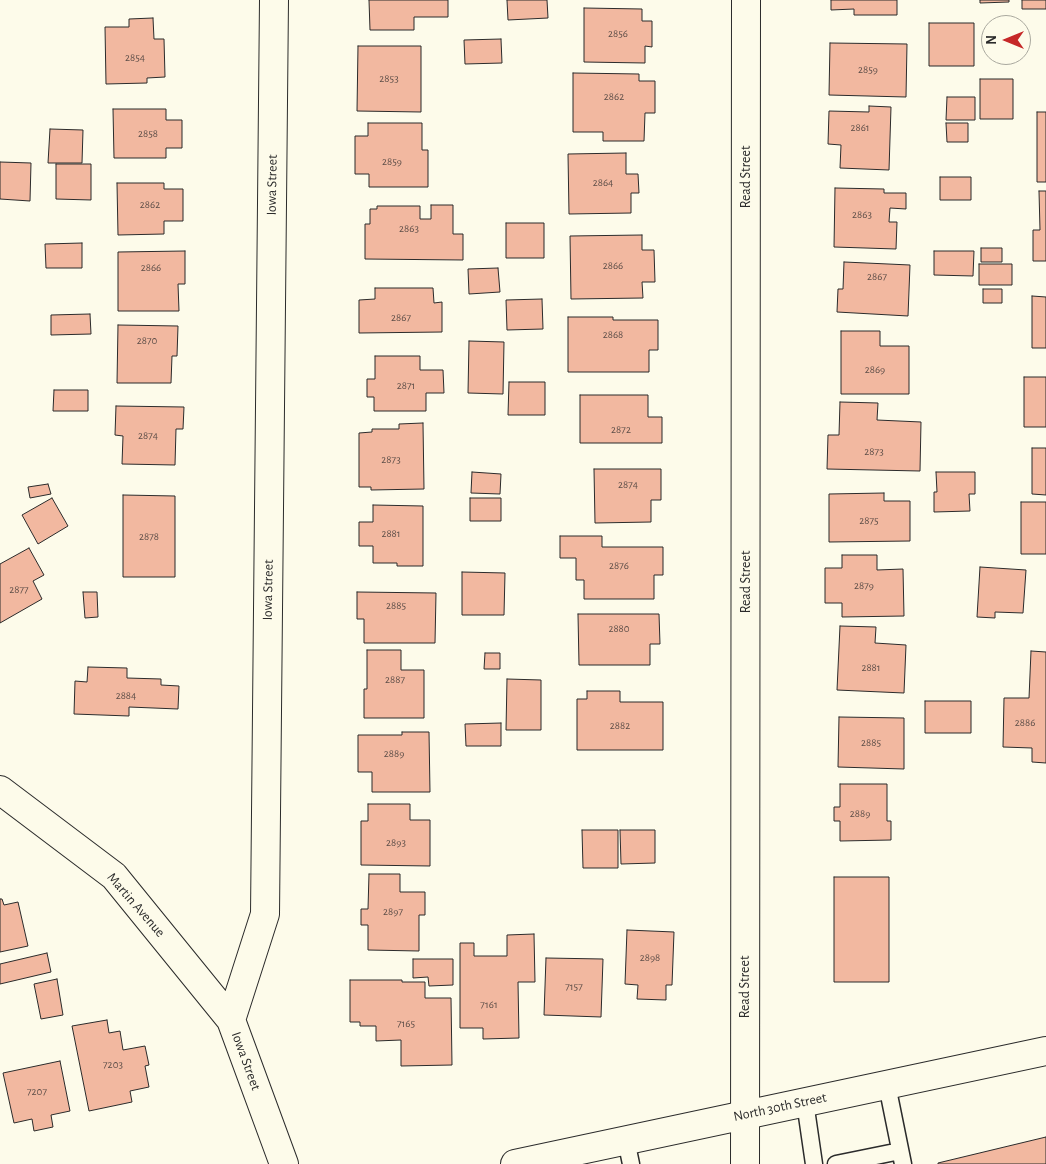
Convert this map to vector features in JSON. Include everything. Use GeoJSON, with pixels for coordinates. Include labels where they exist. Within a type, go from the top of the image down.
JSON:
{"type":"FeatureCollection","features":[{"type":"Feature","properties":{"kind":"main road","name":"Iowa Street"},"geometry":{"type":"LineString","coordinates":[[274,0],[265,914],[231,1020],[284,1164]]}},
{"type":"Feature","properties":{"kind":"main road","name":"Read Street"},"geometry":{"type":"LineString","coordinates":[[745,1164],[746,0]]}},
{"type":"Feature","properties":{"kind":"main road","name":"Martin Avenue"},"geometry":{"type":"LineString","coordinates":[[0,790],[114,876],[231,1020]]}},
{"type":"Feature","properties":{"kind":"main road","name":"North 30th Street"},"geometry":{"type":"LineString","coordinates":[[515,1164],[628,1152],[745,1115],[1046,1051]]}},
{"type":"Feature","properties":{"kind":"lane"},"geometry":{"type":"LineString","coordinates":[[836,1164],[901,1157],[887,1085]]}},
{"type":"Feature","properties":{"kind":"lane"},"geometry":{"type":"LineString","coordinates":[[805,1102],[814,1164]]}},
{"type":"Feature","properties":{"kind":"building"},"geometry":{"type":"Polygon","coordinates":[[[369,0],[448,0],[448,17],[414,17],[414,30],[370,30],[369,0]]]}},
{"type":"Feature","properties":{"kind":"building"},"geometry":{"type":"Polygon","coordinates":[[[507,0],[547,0],[548,18],[508,20],[507,0]]]}},
{"type":"Feature","properties":{"kind":"building"},"geometry":{"type":"Polygon","coordinates":[[[831,0],[897,0],[897,15],[854,15],[854,9],[831,10],[831,0]]]}},
{"type":"Feature","properties":{"kind":"building"},"geometry":{"type":"Polygon","coordinates":[[[980,0],[1009,0],[1009,2],[980,3],[980,0]]]}},
{"type":"Feature","properties":{"kind":"building"},"geometry":{"type":"Polygon","coordinates":[[[1022,0],[1046,0],[1046,9],[1022,9],[1022,0]]]}},
{"type":"Feature","properties":{"kind":"building"},"geometry":{"type":"Polygon","coordinates":[[[584,8],[642,9],[642,21],[652,21],[652,47],[645,46],[645,63],[584,62],[584,8]]]}},
{"type":"Feature","properties":{"kind":"building"},"geometry":{"type":"Polygon","coordinates":[[[153,18],[154,39],[164,39],[165,77],[147,78],[147,83],[106,84],[105,27],[129,27],[129,19],[153,18]]]}},
{"type":"Feature","properties":{"kind":"building"},"geometry":{"type":"Polygon","coordinates":[[[929,23],[974,23],[974,66],[929,66],[929,23]]]}},
{"type":"Feature","properties":{"kind":"building"},"geometry":{"type":"Polygon","coordinates":[[[501,39],[502,63],[465,64],[464,40],[501,39]]]}},
{"type":"Feature","properties":{"kind":"building"},"geometry":{"type":"Polygon","coordinates":[[[830,43],[907,44],[906,97],[829,95],[830,43]]]}},
{"type":"Feature","properties":{"kind":"building"},"geometry":{"type":"Polygon","coordinates":[[[358,46],[421,46],[421,112],[357,111],[358,46]]]}},
{"type":"Feature","properties":{"kind":"building"},"geometry":{"type":"Polygon","coordinates":[[[573,73],[639,74],[639,81],[655,81],[655,113],[645,113],[644,141],[603,141],[603,132],[573,132],[573,73]]]}},
{"type":"Feature","properties":{"kind":"building"},"geometry":{"type":"Polygon","coordinates":[[[980,79],[1013,79],[1013,119],[980,119],[980,79]]]}},
{"type":"Feature","properties":{"kind":"building"},"geometry":{"type":"Polygon","coordinates":[[[947,97],[975,97],[975,120],[946,120],[947,97]]]}},
{"type":"Feature","properties":{"kind":"building"},"geometry":{"type":"Polygon","coordinates":[[[869,106],[891,107],[889,170],[840,168],[841,145],[828,144],[829,111],[869,112],[869,106]]]}},
{"type":"Feature","properties":{"kind":"building"},"geometry":{"type":"Polygon","coordinates":[[[113,109],[166,109],[166,120],[182,120],[182,148],[166,148],[166,158],[114,158],[113,109]]]}},
{"type":"Feature","properties":{"kind":"building"},"geometry":{"type":"Polygon","coordinates":[[[1037,112],[1046,112],[1046,182],[1037,182],[1037,112]]]}},
{"type":"Feature","properties":{"kind":"building"},"geometry":{"type":"Polygon","coordinates":[[[368,123],[422,123],[422,150],[428,150],[428,187],[369,187],[369,174],[355,174],[355,136],[368,136],[368,123]]]}},
{"type":"Feature","properties":{"kind":"building"},"geometry":{"type":"Polygon","coordinates":[[[946,123],[968,123],[968,142],[947,142],[946,123]]]}},
{"type":"Feature","properties":{"kind":"building"},"geometry":{"type":"Polygon","coordinates":[[[50,129],[83,130],[82,163],[48,163],[50,129]]]}},
{"type":"Feature","properties":{"kind":"building"},"geometry":{"type":"Polygon","coordinates":[[[626,153],[626,174],[638,174],[639,193],[631,193],[631,213],[569,214],[568,154],[626,153]]]}},
{"type":"Feature","properties":{"kind":"building"},"geometry":{"type":"Polygon","coordinates":[[[0,162],[31,163],[30,201],[0,199],[0,162]]]}},
{"type":"Feature","properties":{"kind":"building"},"geometry":{"type":"Polygon","coordinates":[[[56,164],[91,164],[91,200],[56,199],[56,164]]]}},
{"type":"Feature","properties":{"kind":"building"},"geometry":{"type":"Polygon","coordinates":[[[940,177],[971,177],[971,200],[940,200],[940,177]]]}},
{"type":"Feature","properties":{"kind":"building"},"geometry":{"type":"Polygon","coordinates":[[[117,183],[164,183],[164,189],[183,189],[183,221],[164,221],[164,234],[118,235],[117,183]]]}},
{"type":"Feature","properties":{"kind":"building"},"geometry":{"type":"Polygon","coordinates":[[[835,188],[884,189],[884,193],[906,193],[906,209],[890,208],[889,222],[897,222],[896,249],[834,247],[835,188]]]}},
{"type":"Feature","properties":{"kind":"building"},"geometry":{"type":"Polygon","coordinates":[[[1039,191],[1046,191],[1046,261],[1033,261],[1033,230],[1040,230],[1039,191]]]}},
{"type":"Feature","properties":{"kind":"building"},"geometry":{"type":"Polygon","coordinates":[[[431,205],[453,205],[453,234],[463,234],[463,260],[365,259],[365,224],[370,224],[370,209],[377,209],[377,206],[420,206],[420,219],[431,219],[431,205]]]}},
{"type":"Feature","properties":{"kind":"building"},"geometry":{"type":"Polygon","coordinates":[[[506,223],[544,223],[544,258],[506,258],[506,223]]]}},
{"type":"Feature","properties":{"kind":"building"},"geometry":{"type":"Polygon","coordinates":[[[642,235],[642,250],[654,250],[655,282],[642,282],[643,298],[571,299],[570,236],[642,235]]]}},
{"type":"Feature","properties":{"kind":"building"},"geometry":{"type":"Polygon","coordinates":[[[82,243],[82,268],[46,268],[45,244],[82,243]]]}},
{"type":"Feature","properties":{"kind":"building"},"geometry":{"type":"Polygon","coordinates":[[[981,248],[1002,248],[1002,262],[981,262],[981,248]]]}},
{"type":"Feature","properties":{"kind":"building"},"geometry":{"type":"Polygon","coordinates":[[[185,251],[185,284],[178,284],[179,311],[118,311],[118,252],[185,251]]]}},
{"type":"Feature","properties":{"kind":"building"},"geometry":{"type":"Polygon","coordinates":[[[934,251],[974,251],[973,276],[934,275],[934,251]]]}},
{"type":"Feature","properties":{"kind":"building"},"geometry":{"type":"Polygon","coordinates":[[[844,262],[910,265],[908,316],[837,312],[838,289],[843,289],[844,262]]]}},
{"type":"Feature","properties":{"kind":"building"},"geometry":{"type":"Polygon","coordinates":[[[979,264],[1012,264],[1012,285],[979,285],[979,264]]]}},
{"type":"Feature","properties":{"kind":"building"},"geometry":{"type":"Polygon","coordinates":[[[498,268],[500,292],[469,294],[468,269],[498,268]]]}},
{"type":"Feature","properties":{"kind":"building"},"geometry":{"type":"Polygon","coordinates":[[[375,288],[433,288],[434,303],[442,302],[442,332],[359,333],[359,300],[375,299],[375,288]]]}},
{"type":"Feature","properties":{"kind":"building"},"geometry":{"type":"Polygon","coordinates":[[[983,289],[1002,289],[1002,303],[983,303],[983,289]]]}},
{"type":"Feature","properties":{"kind":"building"},"geometry":{"type":"Polygon","coordinates":[[[1032,296],[1046,297],[1046,348],[1032,348],[1032,296]]]}},
{"type":"Feature","properties":{"kind":"building"},"geometry":{"type":"Polygon","coordinates":[[[542,299],[543,329],[507,330],[506,300],[542,299]]]}},
{"type":"Feature","properties":{"kind":"building"},"geometry":{"type":"Polygon","coordinates":[[[90,314],[91,334],[51,335],[51,315],[90,314]]]}},
{"type":"Feature","properties":{"kind":"building"},"geometry":{"type":"Polygon","coordinates":[[[568,317],[658,320],[658,350],[649,350],[649,372],[568,372],[568,317]]]}},
{"type":"Feature","properties":{"kind":"building"},"geometry":{"type":"Polygon","coordinates":[[[118,325],[178,326],[177,356],[172,356],[171,383],[117,383],[118,325]]]}},
{"type":"Feature","properties":{"kind":"building"},"geometry":{"type":"Polygon","coordinates":[[[841,331],[880,331],[880,346],[909,346],[909,394],[841,394],[841,331]]]}},
{"type":"Feature","properties":{"kind":"building"},"geometry":{"type":"Polygon","coordinates":[[[469,341],[504,342],[503,394],[468,393],[469,341]]]}},
{"type":"Feature","properties":{"kind":"building"},"geometry":{"type":"Polygon","coordinates":[[[375,356],[420,356],[420,370],[443,370],[444,393],[426,393],[426,411],[374,411],[374,397],[367,397],[367,379],[375,379],[375,356]]]}},
{"type":"Feature","properties":{"kind":"building"},"geometry":{"type":"Polygon","coordinates":[[[1024,377],[1046,377],[1046,427],[1024,427],[1024,377]]]}},
{"type":"Feature","properties":{"kind":"building"},"geometry":{"type":"Polygon","coordinates":[[[509,382],[545,382],[545,415],[508,415],[509,382]]]}},
{"type":"Feature","properties":{"kind":"building"},"geometry":{"type":"Polygon","coordinates":[[[54,390],[88,390],[88,411],[53,411],[54,390]]]}},
{"type":"Feature","properties":{"kind":"building"},"geometry":{"type":"Polygon","coordinates":[[[580,395],[648,395],[648,417],[662,417],[662,443],[580,443],[580,395]]]}},
{"type":"Feature","properties":{"kind":"building"},"geometry":{"type":"Polygon","coordinates":[[[840,402],[878,403],[877,420],[921,422],[920,471],[827,469],[828,435],[839,435],[840,402]]]}},
{"type":"Feature","properties":{"kind":"building"},"geometry":{"type":"Polygon","coordinates":[[[116,406],[184,407],[183,429],[176,429],[175,465],[122,464],[123,436],[115,435],[116,406]]]}},
{"type":"Feature","properties":{"kind":"building"},"geometry":{"type":"Polygon","coordinates":[[[423,423],[424,489],[371,490],[371,487],[359,487],[359,433],[372,432],[372,429],[399,429],[399,424],[423,423]]]}},
{"type":"Feature","properties":{"kind":"building"},"geometry":{"type":"Polygon","coordinates":[[[1032,448],[1046,448],[1046,495],[1032,494],[1032,448]]]}},
{"type":"Feature","properties":{"kind":"building"},"geometry":{"type":"Polygon","coordinates":[[[594,469],[661,469],[661,500],[651,500],[651,522],[595,523],[594,469]]]}},
{"type":"Feature","properties":{"kind":"building"},"geometry":{"type":"Polygon","coordinates":[[[472,472],[501,474],[500,494],[471,493],[472,472]]]}},
{"type":"Feature","properties":{"kind":"building"},"geometry":{"type":"Polygon","coordinates":[[[936,472],[975,472],[975,494],[969,494],[970,511],[934,512],[934,492],[937,492],[936,472]]]}},
{"type":"Feature","properties":{"kind":"building"},"geometry":{"type":"Polygon","coordinates":[[[48,484],[51,494],[30,498],[28,487],[48,484]]]}},
{"type":"Feature","properties":{"kind":"building"},"geometry":{"type":"Polygon","coordinates":[[[884,493],[884,501],[910,501],[910,541],[829,542],[829,494],[884,493]]]}},
{"type":"Feature","properties":{"kind":"building"},"geometry":{"type":"Polygon","coordinates":[[[123,495],[175,496],[175,577],[123,577],[123,495]]]}},
{"type":"Feature","properties":{"kind":"building"},"geometry":{"type":"Polygon","coordinates":[[[52,498],[68,526],[38,544],[22,515],[52,498]]]}},
{"type":"Feature","properties":{"kind":"building"},"geometry":{"type":"Polygon","coordinates":[[[470,498],[501,498],[501,521],[470,521],[470,498]]]}},
{"type":"Feature","properties":{"kind":"building"},"geometry":{"type":"Polygon","coordinates":[[[1021,502],[1046,502],[1046,554],[1021,554],[1021,502]]]}},
{"type":"Feature","properties":{"kind":"building"},"geometry":{"type":"Polygon","coordinates":[[[373,505],[423,506],[423,566],[397,566],[397,563],[373,563],[373,546],[359,546],[359,522],[373,522],[373,505]]]}},
{"type":"Feature","properties":{"kind":"building"},"geometry":{"type":"Polygon","coordinates":[[[560,536],[602,536],[602,547],[663,547],[663,575],[654,575],[654,599],[584,599],[584,580],[576,580],[576,558],[560,558],[560,536]]]}},
{"type":"Feature","properties":{"kind":"building"},"geometry":{"type":"Polygon","coordinates":[[[29,548],[44,575],[33,581],[42,599],[0,623],[0,564],[29,548]]]}},
{"type":"Feature","properties":{"kind":"building"},"geometry":{"type":"Polygon","coordinates":[[[842,555],[877,555],[877,570],[903,569],[904,616],[842,617],[842,603],[825,603],[825,568],[842,568],[842,555]]]}},
{"type":"Feature","properties":{"kind":"building"},"geometry":{"type":"Polygon","coordinates":[[[980,567],[1026,570],[1023,613],[995,612],[995,618],[977,617],[980,567]]]}},
{"type":"Feature","properties":{"kind":"building"},"geometry":{"type":"Polygon","coordinates":[[[462,572],[505,573],[504,615],[462,615],[462,572]]]}},
{"type":"Feature","properties":{"kind":"building"},"geometry":{"type":"Polygon","coordinates":[[[83,592],[97,592],[98,617],[85,618],[83,592]]]}},
{"type":"Feature","properties":{"kind":"building"},"geometry":{"type":"Polygon","coordinates":[[[357,592],[436,593],[435,643],[364,643],[364,619],[357,619],[357,592]]]}},
{"type":"Feature","properties":{"kind":"building"},"geometry":{"type":"Polygon","coordinates":[[[578,614],[659,614],[660,644],[650,644],[650,665],[579,665],[578,614]]]}},
{"type":"Feature","properties":{"kind":"building"},"geometry":{"type":"Polygon","coordinates":[[[840,626],[876,627],[875,643],[906,645],[904,693],[837,690],[840,626]]]}},
{"type":"Feature","properties":{"kind":"building"},"geometry":{"type":"Polygon","coordinates":[[[367,650],[401,650],[401,670],[424,670],[424,718],[364,718],[364,689],[367,689],[367,650]]]}},
{"type":"Feature","properties":{"kind":"building"},"geometry":{"type":"Polygon","coordinates":[[[1031,651],[1046,652],[1046,763],[1032,762],[1032,748],[1003,747],[1004,698],[1029,698],[1031,651]]]}},
{"type":"Feature","properties":{"kind":"building"},"geometry":{"type":"Polygon","coordinates":[[[485,653],[500,653],[500,669],[484,669],[485,653]]]}},
{"type":"Feature","properties":{"kind":"building"},"geometry":{"type":"Polygon","coordinates":[[[88,667],[127,668],[127,678],[161,679],[161,685],[179,686],[178,709],[129,707],[129,716],[74,714],[75,681],[87,682],[88,667]]]}},
{"type":"Feature","properties":{"kind":"building"},"geometry":{"type":"Polygon","coordinates":[[[507,679],[541,680],[541,730],[506,730],[507,679]]]}},
{"type":"Feature","properties":{"kind":"building"},"geometry":{"type":"Polygon","coordinates":[[[587,691],[620,691],[620,702],[663,702],[663,750],[577,750],[577,699],[587,699],[587,691]]]}},
{"type":"Feature","properties":{"kind":"building"},"geometry":{"type":"Polygon","coordinates":[[[925,701],[971,701],[971,733],[925,733],[925,701]]]}},
{"type":"Feature","properties":{"kind":"building"},"geometry":{"type":"Polygon","coordinates":[[[839,717],[904,718],[904,769],[838,767],[839,717]]]}},
{"type":"Feature","properties":{"kind":"building"},"geometry":{"type":"Polygon","coordinates":[[[501,723],[501,746],[466,746],[465,724],[501,723]]]}},
{"type":"Feature","properties":{"kind":"building"},"geometry":{"type":"Polygon","coordinates":[[[402,732],[429,732],[430,792],[372,792],[372,772],[358,772],[358,735],[402,735],[402,732]]]}},
{"type":"Feature","properties":{"kind":"building"},"geometry":{"type":"Polygon","coordinates":[[[840,784],[887,784],[887,821],[891,821],[891,840],[840,841],[840,821],[834,821],[834,807],[840,807],[840,784]]]}},
{"type":"Feature","properties":{"kind":"building"},"geometry":{"type":"Polygon","coordinates":[[[368,804],[410,804],[410,820],[430,820],[430,866],[361,865],[361,821],[368,821],[368,804]]]}},
{"type":"Feature","properties":{"kind":"building"},"geometry":{"type":"Polygon","coordinates":[[[582,830],[618,830],[618,868],[583,868],[582,830]]]}},
{"type":"Feature","properties":{"kind":"building"},"geometry":{"type":"Polygon","coordinates":[[[620,830],[655,830],[655,863],[621,864],[620,830]]]}},
{"type":"Feature","properties":{"kind":"building"},"geometry":{"type":"Polygon","coordinates":[[[369,874],[400,874],[400,892],[425,892],[425,915],[419,915],[419,951],[368,950],[368,925],[361,925],[361,909],[368,909],[369,874]]]}},
{"type":"Feature","properties":{"kind":"building"},"geometry":{"type":"Polygon","coordinates":[[[834,877],[889,877],[889,982],[834,982],[834,877]]]}},
{"type":"Feature","properties":{"kind":"building"},"geometry":{"type":"Polygon","coordinates":[[[0,899],[2,899],[4,905],[18,902],[28,946],[0,952],[0,899]]]}},
{"type":"Feature","properties":{"kind":"building"},"geometry":{"type":"Polygon","coordinates":[[[627,930],[674,932],[672,985],[666,985],[666,1000],[637,999],[638,985],[625,984],[627,930]]]}},
{"type":"Feature","properties":{"kind":"building"},"geometry":{"type":"Polygon","coordinates":[[[534,934],[535,982],[518,982],[519,1038],[483,1039],[483,1028],[460,1028],[460,943],[474,943],[474,956],[507,956],[507,935],[534,934]]]}},
{"type":"Feature","properties":{"kind":"building"},"geometry":{"type":"Polygon","coordinates":[[[47,953],[51,972],[0,984],[0,964],[47,953]]]}},
{"type":"Feature","properties":{"kind":"building"},"geometry":{"type":"Polygon","coordinates":[[[546,958],[603,959],[601,1017],[544,1015],[546,958]]]}},
{"type":"Feature","properties":{"kind":"building"},"geometry":{"type":"Polygon","coordinates":[[[413,959],[453,959],[453,985],[429,986],[428,977],[413,978],[413,959]]]}},
{"type":"Feature","properties":{"kind":"building"},"geometry":{"type":"Polygon","coordinates":[[[57,979],[63,1015],[41,1019],[34,984],[57,979]]]}},
{"type":"Feature","properties":{"kind":"building"},"geometry":{"type":"Polygon","coordinates":[[[350,980],[425,982],[425,998],[451,998],[452,1065],[401,1066],[401,1040],[376,1041],[376,1026],[360,1026],[360,1022],[350,1022],[350,980]]]}},
{"type":"Feature","properties":{"kind":"building"},"geometry":{"type":"Polygon","coordinates":[[[107,1020],[109,1033],[120,1031],[123,1050],[145,1046],[149,1065],[145,1066],[149,1087],[130,1091],[132,1102],[89,1111],[72,1026],[107,1020]]]}},
{"type":"Feature","properties":{"kind":"building"},"geometry":{"type":"Polygon","coordinates":[[[60,1061],[70,1111],[51,1115],[53,1127],[34,1131],[32,1119],[14,1123],[3,1073],[60,1061]]]}},
{"type":"Feature","properties":{"kind":"building"},"geometry":{"type":"Polygon","coordinates":[[[1046,1137],[1046,1164],[938,1164],[938,1163],[1046,1137]]]}}]}
